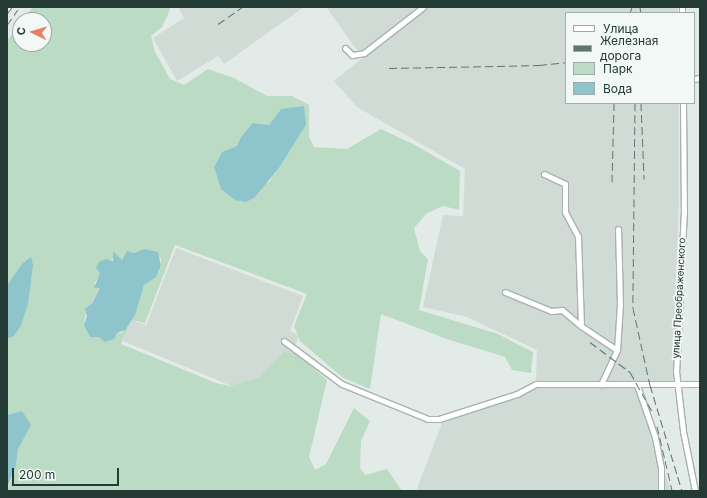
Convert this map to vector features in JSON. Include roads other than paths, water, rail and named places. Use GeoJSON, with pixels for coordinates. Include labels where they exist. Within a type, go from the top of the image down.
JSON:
{"type":"FeatureCollection","features":[{"type":"Feature","properties":{"kind":"street"},"geometry":{"type":"LineString","coordinates":[[345,48],[352,55],[364,53],[423,7]]}},
{"type":"Feature","properties":{"kind":"street","name":"улица Преображенского"},"geometry":{"type":"LineString","coordinates":[[683,104],[684,210],[677,313],[678,385],[683,431],[695,491]]}},
{"type":"Feature","properties":{"kind":"street"},"geometry":{"type":"LineString","coordinates":[[544,174],[565,184],[565,212],[578,236],[581,326]]}},
{"type":"Feature","properties":{"kind":"street"},"geometry":{"type":"LineString","coordinates":[[601,385],[617,350],[620,304],[618,229]]}},
{"type":"Feature","properties":{"kind":"street"},"geometry":{"type":"LineString","coordinates":[[505,292],[551,311],[562,310],[581,326],[617,350]]}},
{"type":"Feature","properties":{"kind":"street"},"geometry":{"type":"LineString","coordinates":[[284,341],[342,384],[428,419],[439,419],[517,394],[536,384],[700,384]]}},
{"type":"Feature","properties":{"kind":"street"},"geometry":{"type":"LineString","coordinates":[[637,385],[656,437],[661,467],[661,491]]}},
{"type":"Feature","properties":{"kind":"water"},"geometry":{"type":"Polygon","coordinates":[[[304,106],[306,125],[279,168],[254,198],[246,202],[235,200],[221,189],[214,167],[222,152],[237,146],[241,137],[253,123],[269,125],[281,109],[304,106]]]}},
{"type":"Feature","properties":{"kind":"water"},"geometry":{"type":"Polygon","coordinates":[[[144,249],[158,252],[161,266],[156,277],[144,285],[135,315],[125,330],[117,333],[114,339],[105,342],[99,337],[90,337],[84,325],[87,316],[85,309],[92,303],[100,288],[94,288],[100,273],[96,268],[99,262],[105,259],[113,261],[113,251],[122,260],[127,251],[134,253],[144,249]]]}},
{"type":"Feature","properties":{"kind":"water"},"geometry":{"type":"Polygon","coordinates":[[[31,257],[33,265],[28,304],[21,326],[14,336],[7,339],[7,286],[22,264],[31,257]]]}},
{"type":"Feature","properties":{"kind":"water"},"geometry":{"type":"Polygon","coordinates":[[[22,411],[31,425],[18,449],[16,466],[7,488],[7,415],[22,411]]]}},
{"type":"Feature","properties":{"kind":"railway"},"geometry":{"type":"LineString","coordinates":[[7,14],[12,7]]}},
{"type":"Feature","properties":{"kind":"railway"},"geometry":{"type":"LineString","coordinates":[[218,24],[242,7]]}},
{"type":"Feature","properties":{"kind":"railway"},"geometry":{"type":"LineString","coordinates":[[630,12],[632,7]]}},
{"type":"Feature","properties":{"kind":"railway"},"geometry":{"type":"LineString","coordinates":[[640,7],[641,12]]}},
{"type":"Feature","properties":{"kind":"railway"},"geometry":{"type":"LineString","coordinates":[[7,25],[18,9]]}},
{"type":"Feature","properties":{"kind":"railway"},"geometry":{"type":"LineString","coordinates":[[389,68],[539,65],[565,62]]}},
{"type":"Feature","properties":{"kind":"railway"},"geometry":{"type":"LineString","coordinates":[[612,182],[614,104]]}},
{"type":"Feature","properties":{"kind":"railway"},"geometry":{"type":"LineString","coordinates":[[635,104],[633,308],[650,385],[682,491]]}},
{"type":"Feature","properties":{"kind":"railway"},"geometry":{"type":"LineString","coordinates":[[641,104],[644,179]]}},
{"type":"Feature","properties":{"kind":"railway"},"geometry":{"type":"LineString","coordinates":[[590,342],[630,372],[653,413]]}},
{"type":"Feature","properties":{"kind":"railway"},"geometry":{"type":"LineString","coordinates":[[657,426],[672,490]]}}]}
